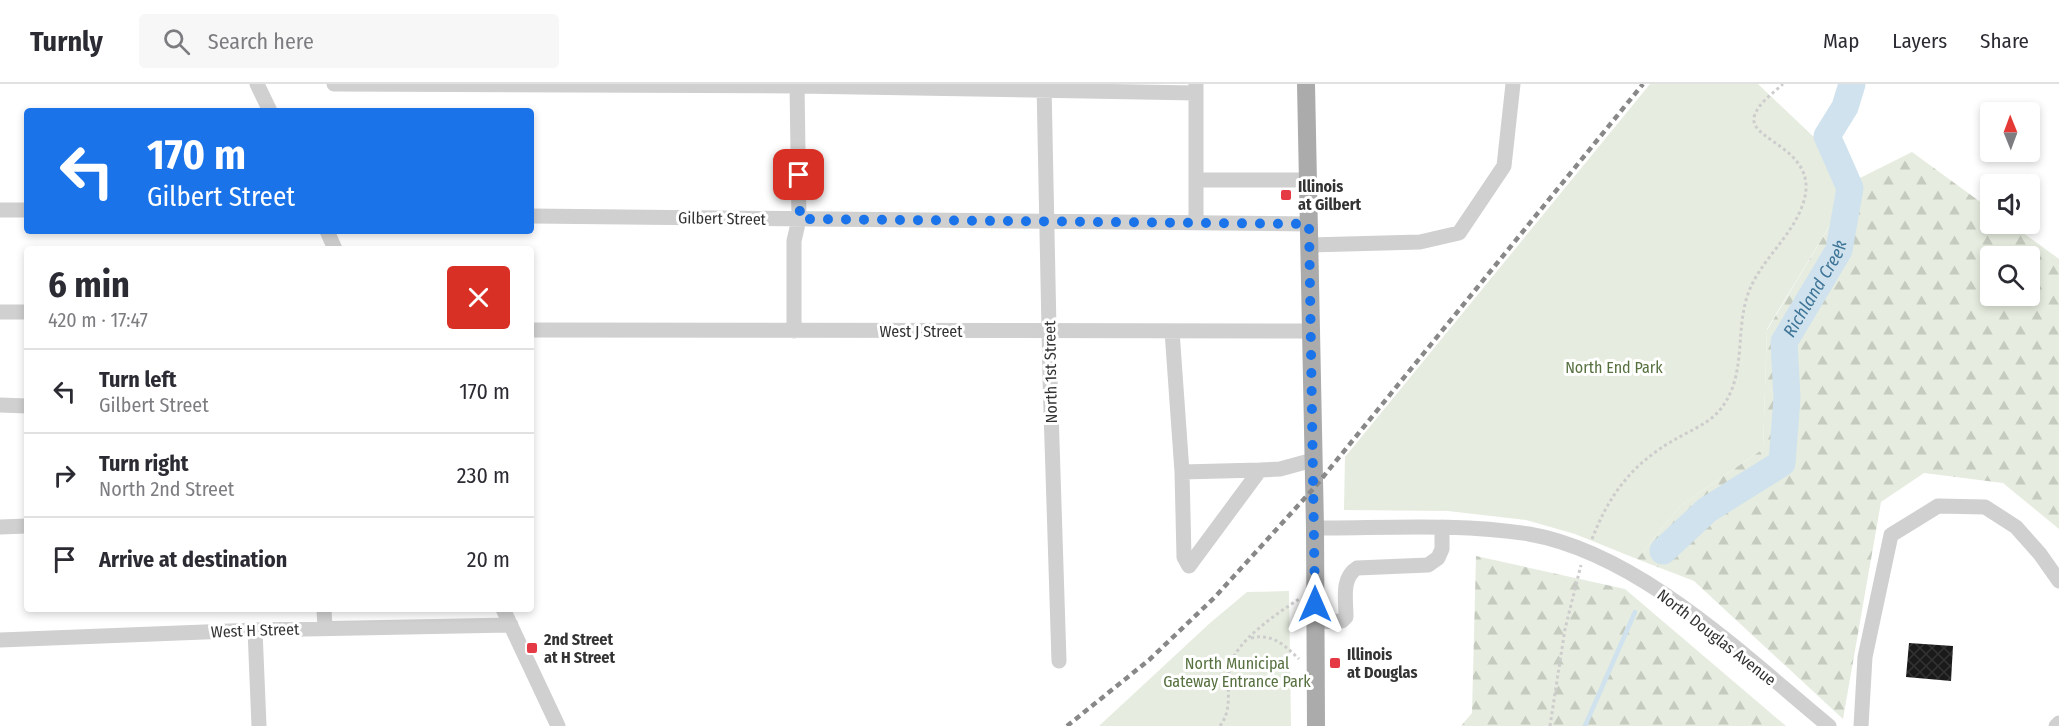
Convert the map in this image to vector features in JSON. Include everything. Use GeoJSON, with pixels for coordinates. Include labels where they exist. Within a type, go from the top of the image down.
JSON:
{"type":"FeatureCollection","features":[{"type":"Feature","properties":{"kind":"main road"},"geometry":{"type":"LineString","coordinates":[[1306,84],[1315,528],[1316,726]]}},
{"type":"Feature","properties":{"kind":"street"},"geometry":{"type":"LineString","coordinates":[[257,84],[269,108]]}},
{"type":"Feature","properties":{"kind":"street"},"geometry":{"type":"LineString","coordinates":[[334,84],[1196,88],[1196,222]]}},
{"type":"Feature","properties":{"kind":"street"},"geometry":{"type":"LineString","coordinates":[[1310,245],[1420,242],[1459,233],[1504,166],[1513,84]]}},
{"type":"Feature","properties":{"kind":"street"},"geometry":{"type":"LineString","coordinates":[[794,331],[794,242],[800,219],[797,85]]}},
{"type":"Feature","properties":{"kind":"street","name":"North 1st Street"},"geometry":{"type":"LineString","coordinates":[[1044,88],[1059,661]]}},
{"type":"Feature","properties":{"kind":"street"},"geometry":{"type":"LineString","coordinates":[[1196,180],[1308,180]]}},
{"type":"Feature","properties":{"kind":"street"},"geometry":{"type":"LineString","coordinates":[[0,210],[24,210]]}},
{"type":"Feature","properties":{"kind":"street","name":"Gilbert Street"},"geometry":{"type":"LineString","coordinates":[[534,216],[1309,224]]}},
{"type":"Feature","properties":{"kind":"street"},"geometry":{"type":"LineString","coordinates":[[0,312],[24,312]]}},
{"type":"Feature","properties":{"kind":"street","name":"West J Street"},"geometry":{"type":"LineString","coordinates":[[534,330],[1311,331]]}},
{"type":"Feature","properties":{"kind":"street"},"geometry":{"type":"LineString","coordinates":[[1173,331],[1182,472],[1184,557],[1189,566],[1260,470]]}},
{"type":"Feature","properties":{"kind":"street"},"geometry":{"type":"LineString","coordinates":[[0,405],[24,406]]}},
{"type":"Feature","properties":{"kind":"street"},"geometry":{"type":"LineString","coordinates":[[1182,472],[1280,470],[1313,460]]}},
{"type":"Feature","properties":{"kind":"street"},"geometry":{"type":"LineString","coordinates":[[1861,726],[1865,657],[1891,535],[1938,506],[1985,507],[2016,528],[2040,554],[2059,581]]}},
{"type":"Feature","properties":{"kind":"street"},"geometry":{"type":"LineString","coordinates":[[0,527],[24,526]]}},
{"type":"Feature","properties":{"kind":"street","name":"North Douglas Avenue"},"geometry":{"type":"LineString","coordinates":[[1315,528],[1442,528],[1530,534],[1561,543],[1643,581],[1681,604],[1829,726]]}},
{"type":"Feature","properties":{"kind":"street"},"geometry":{"type":"LineString","coordinates":[[1315,622],[1342,621],[1346,617],[1347,578],[1358,568],[1428,565],[1438,558],[1442,549],[1442,528]]}},
{"type":"Feature","properties":{"kind":"street"},"geometry":{"type":"LineString","coordinates":[[324,612],[325,628]]}},
{"type":"Feature","properties":{"kind":"street"},"geometry":{"type":"LineString","coordinates":[[504,612],[558,726]]}},
{"type":"Feature","properties":{"kind":"street"},"geometry":{"type":"LineString","coordinates":[[511,612],[511,625]]}},
{"type":"Feature","properties":{"kind":"street","name":"West H Street"},"geometry":{"type":"LineString","coordinates":[[0,640],[255,630],[511,625]]}},
{"type":"Feature","properties":{"kind":"street"},"geometry":{"type":"LineString","coordinates":[[255,630],[259,726]]}},
{"type":"Feature","properties":{"kind":"path"},"geometry":{"type":"LineString","coordinates":[[1550,726],[1567,618],[1578,572],[1599,522],[1622,483],[1636,466],[1653,452],[1708,420],[1719,411],[1733,388],[1738,371],[1744,309],[1748,292],[1791,230],[1801,210],[1806,194],[1804,175],[1793,157],[1759,131],[1754,124],[1755,114],[1783,84]]}},
{"type":"Feature","properties":{"kind":"path"},"geometry":{"type":"LineString","coordinates":[[1221,726],[1229,708],[1228,675],[1236,652],[1249,638],[1291,604]]}},
{"type":"Feature","properties":{"kind":"path"},"geometry":{"type":"LineString","coordinates":[[1249,638],[1264,636],[1275,639],[1316,674]]}},
{"type":"Feature","properties":{"kind":"green space","name":"North End Park"},"geometry":{"type":"Polygon","coordinates":[[[1650,84],[1758,84],[1858,179],[1767,329],[1763,449],[1680,506],[1637,559],[1575,534],[1526,520],[1448,511],[1344,510],[1345,457],[1650,84]]]}},
{"type":"Feature","properties":{"kind":"green space"},"geometry":{"type":"Polygon","coordinates":[[[1912,152],[1980,202],[1980,234],[2025,234],[2059,259],[2059,529],[2003,483],[1924,473],[1881,502],[1843,719],[1694,581],[1637,559],[1680,506],[1763,449],[1767,330],[1858,179],[1912,152]]]}},
{"type":"Feature","properties":{"kind":"green space"},"geometry":{"type":"Polygon","coordinates":[[[1476,556],[1625,589],[1786,726],[1461,726],[1472,713],[1476,556]]]}},
{"type":"Feature","properties":{"kind":"green space","name":"North Municipal Gateway Entrance Park"},"geometry":{"type":"Polygon","coordinates":[[[1289,591],[1291,726],[1099,726],[1210,623],[1247,592],[1289,591]]]}},
{"type":"Feature","properties":{"kind":"building"},"geometry":{"type":"Polygon","coordinates":[[[1909,643],[1953,646],[1951,681],[1906,677],[1909,643]]]}},
{"type":"Feature","properties":{"kind":"waterway","name":"Richland Creek"},"geometry":{"type":"LineString","coordinates":[[1663,551],[1707,510],[1782,463],[1787,398],[1784,342],[1839,250],[1850,188],[1827,136],[1845,107],[1852,84]]}},
{"type":"Feature","properties":{"kind":"waterway","name":"Richland Creek"},"geometry":{"type":"LineString","coordinates":[[1585,726],[1635,612]]}},
{"type":"Feature","properties":{"kind":"railway"},"geometry":{"type":"LineString","coordinates":[[1067,726],[1149,660],[1215,597],[1314,488],[1643,84]]}},
{"type":"Feature","properties":{"kind":"place","name":"Illinois at Gilbert"},"geometry":{"type":"Point","coordinates":[1286,195]}},
{"type":"Feature","properties":{"kind":"place","name":"2nd Street at H Street"},"geometry":{"type":"Point","coordinates":[532,648]}},
{"type":"Feature","properties":{"kind":"place","name":"Illinois at Douglas"},"geometry":{"type":"Point","coordinates":[1335,663]}},
{"type":"Feature","properties":{"kind":"route"},"geometry":{"type":"LineString","coordinates":[[799,175],[800,219],[1309,224],[1315,604]]}}]}
